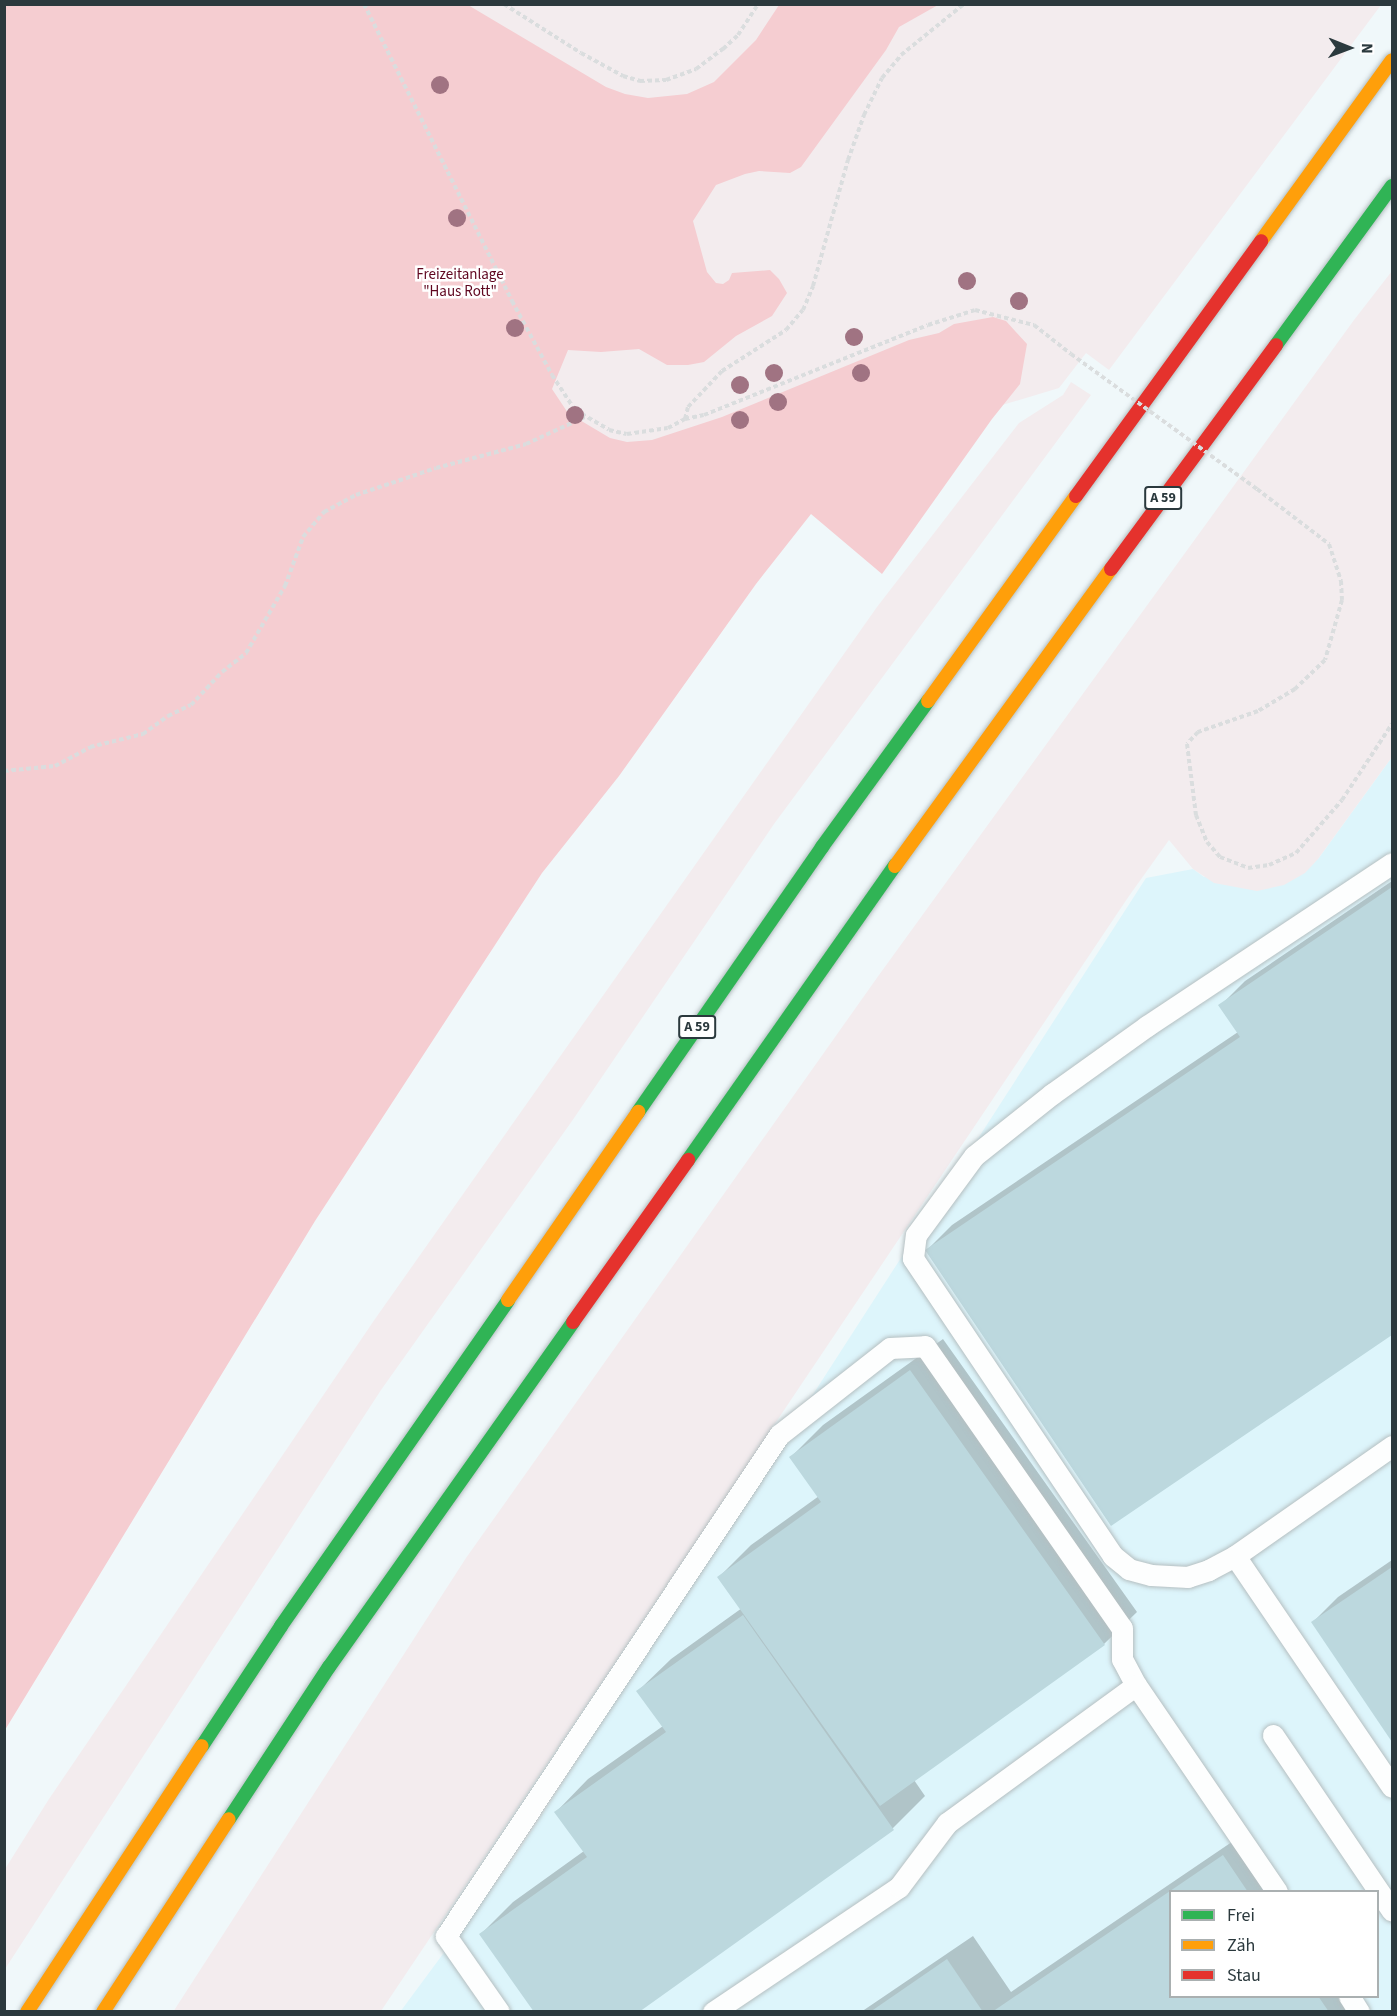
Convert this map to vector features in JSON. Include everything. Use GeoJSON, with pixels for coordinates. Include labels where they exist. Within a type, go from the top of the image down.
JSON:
{"type":"FeatureCollection","features":[{"type":"Feature","properties":{"kind":"highway","name":"A 59"},"geometry":{"type":"LineString","coordinates":[[27,2012],[281,1626],[822,847],[1392,60]]}},
{"type":"Feature","properties":{"kind":"highway","name":"A 59"},"geometry":{"type":"LineString","coordinates":[[103,2012],[335,1658],[927,821],[1392,186]]}},
{"type":"Feature","properties":{"kind":"lane"},"geometry":{"type":"LineString","coordinates":[[1392,863],[1148,1026],[1043,1101],[974,1156],[916,1235],[913,1258],[1113,1556],[1129,1569],[1151,1575],[1188,1577],[1209,1570],[1235,1556],[1392,1446]]}},
{"type":"Feature","properties":{"kind":"lane"},"geometry":{"type":"LineString","coordinates":[[499,2012],[446,1936],[779,1436],[890,1348],[925,1346],[1122,1628],[1122,1659],[1136,1685],[1276,1890]]}},
{"type":"Feature","properties":{"kind":"lane"},"geometry":{"type":"LineString","coordinates":[[1235,1556],[1392,1787]]}},
{"type":"Feature","properties":{"kind":"lane"},"geometry":{"type":"LineString","coordinates":[[713,2012],[899,1887],[947,1823],[1136,1685]]}},
{"type":"Feature","properties":{"kind":"lane"},"geometry":{"type":"LineString","coordinates":[[1273,1735],[1378,1890]]}},
{"type":"Feature","properties":{"kind":"lane"},"geometry":{"type":"LineString","coordinates":[[1379,1892],[1392,1911]]}},
{"type":"Feature","properties":{"kind":"lane"},"geometry":{"type":"LineString","coordinates":[[1350,1998],[1359,2012]]}},
{"type":"Feature","properties":{"kind":"path"},"geometry":{"type":"LineString","coordinates":[[364,4],[512,301],[552,375],[575,410],[609,430],[627,434],[668,428],[685,419],[704,415],[928,325],[975,310],[1034,325],[1329,544],[1341,580],[1342,600],[1325,660],[1295,689],[1258,711],[1197,732],[1188,744],[1194,806],[1207,842],[1220,857],[1248,868],[1269,865],[1296,853],[1342,800],[1392,724]]}},
{"type":"Feature","properties":{"kind":"path"},"geometry":{"type":"LineString","coordinates":[[504,4],[581,53],[623,76],[640,81],[666,80],[696,69],[723,50],[738,34],[758,4]]}},
{"type":"Feature","properties":{"kind":"path"},"geometry":{"type":"LineString","coordinates":[[685,419],[688,407],[722,371],[786,330],[803,310],[813,286],[848,160],[864,116],[882,78],[901,55],[964,4]]}},
{"type":"Feature","properties":{"kind":"path"},"geometry":{"type":"LineString","coordinates":[[4,771],[55,766],[90,747],[113,739],[143,734],[168,716],[191,705],[222,672],[246,653],[285,586],[303,537],[324,512],[356,495],[436,468],[526,444],[585,417]]}},
{"type":"Feature","properties":{"kind":"shaded area"},"geometry":{"type":"Polygon","coordinates":[[[1392,757],[1392,2011],[400,2012],[514,1858],[1146,878],[1193,869],[1204,877],[1318,859],[1392,757]]]}},
{"type":"Feature","properties":{"kind":"green space"},"geometry":{"type":"Polygon","coordinates":[[[5,4],[468,5],[606,87],[625,94],[648,98],[687,94],[714,82],[756,40],[779,5],[938,5],[899,27],[886,50],[801,167],[790,173],[759,171],[716,185],[693,221],[707,272],[716,283],[723,284],[729,280],[732,273],[770,270],[779,279],[787,293],[772,316],[736,336],[704,362],[688,365],[667,365],[639,349],[601,352],[568,350],[552,389],[568,413],[610,438],[627,442],[652,440],[722,417],[909,340],[939,333],[954,324],[993,317],[1006,321],[1027,344],[1020,384],[992,419],[882,574],[811,514],[756,584],[619,776],[542,873],[315,1221],[5,1730],[5,4]]]}},
{"type":"Feature","properties":{"kind":"green space","name":"Freizeitanlage \"Haus Rott\""},"geometry":{"type":"Polygon","coordinates":[[[4,5],[1381,5],[1109,370],[1086,353],[1059,388],[578,533],[4,5]]]}},
{"type":"Feature","properties":{"kind":"green space"},"geometry":{"type":"Polygon","coordinates":[[[1392,271],[1392,757],[1318,859],[1305,873],[1284,885],[1257,891],[1214,883],[1193,869],[1169,840],[1129,896],[381,2011],[173,2012],[466,1558],[879,975],[1354,320],[1392,271]]]}},
{"type":"Feature","properties":{"kind":"green space"},"geometry":{"type":"Polygon","coordinates":[[[1071,382],[1091,395],[774,824],[572,1121],[381,1390],[5,1969],[5,1869],[49,1799],[375,1319],[877,607],[1019,423],[1063,395],[1071,382]]]}},
{"type":"Feature","properties":{"kind":"building"},"geometry":{"type":"Polygon","coordinates":[[[1392,887],[1392,1335],[1111,1526],[925,1250],[1240,1037],[1218,1005],[1392,887]]]}},
{"type":"Feature","properties":{"kind":"building"},"geometry":{"type":"Polygon","coordinates":[[[910,1370],[1105,1645],[880,1806],[717,1577],[821,1502],[789,1457],[910,1370]]]}},
{"type":"Feature","properties":{"kind":"building"},"geometry":{"type":"Polygon","coordinates":[[[1392,1567],[1392,1742],[1311,1622],[1392,1567]]]}},
{"type":"Feature","properties":{"kind":"building"},"geometry":{"type":"Polygon","coordinates":[[[743,1615],[894,1830],[639,2012],[534,2012],[479,1934],[587,1857],[554,1812],[666,1732],[636,1691],[743,1615]]]}},
{"type":"Feature","properties":{"kind":"building"},"geometry":{"type":"Polygon","coordinates":[[[1223,1855],[1247,1890],[1172,1890],[1223,1855]]]}},
{"type":"Feature","properties":{"kind":"building"},"geometry":{"type":"Polygon","coordinates":[[[1169,1892],[1169,1998],[1319,1998],[1329,2012],[992,2012],[1169,1892]]]}},
{"type":"Feature","properties":{"kind":"building"},"geometry":{"type":"Polygon","coordinates":[[[947,1959],[983,2012],[870,2012],[947,1959]]]}},
{"type":"Feature","properties":{"kind":"traffic: fast"},"geometry":{"type":"LineString","coordinates":[[1276,345],[1392,186]]}},
{"type":"Feature","properties":{"kind":"traffic: fast"},"geometry":{"type":"LineString","coordinates":[[638,1112],[822,847],[928,701]]}},
{"type":"Feature","properties":{"kind":"traffic: fast"},"geometry":{"type":"LineString","coordinates":[[688,1160],[895,866]]}},
{"type":"Feature","properties":{"kind":"traffic: fast"},"geometry":{"type":"LineString","coordinates":[[202,1746],[281,1626],[508,1300]]}},
{"type":"Feature","properties":{"kind":"traffic: fast"},"geometry":{"type":"LineString","coordinates":[[229,1819],[329,1667],[573,1322]]}},
{"type":"Feature","properties":{"kind":"traffic: slow"},"geometry":{"type":"LineString","coordinates":[[1261,241],[1392,60]]}},
{"type":"Feature","properties":{"kind":"traffic: slow"},"geometry":{"type":"LineString","coordinates":[[928,701],[1076,496]]}},
{"type":"Feature","properties":{"kind":"traffic: slow"},"geometry":{"type":"LineString","coordinates":[[895,866],[1111,569]]}},
{"type":"Feature","properties":{"kind":"traffic: slow"},"geometry":{"type":"LineString","coordinates":[[508,1300],[638,1112]]}},
{"type":"Feature","properties":{"kind":"traffic: slow"},"geometry":{"type":"LineString","coordinates":[[27,2012],[202,1746]]}},
{"type":"Feature","properties":{"kind":"traffic: slow"},"geometry":{"type":"LineString","coordinates":[[103,2012],[229,1819]]}},
{"type":"Feature","properties":{"kind":"traffic: jam"},"geometry":{"type":"LineString","coordinates":[[1076,496],[1261,241]]}},
{"type":"Feature","properties":{"kind":"traffic: jam"},"geometry":{"type":"LineString","coordinates":[[1111,569],[1276,345]]}},
{"type":"Feature","properties":{"kind":"traffic: jam"},"geometry":{"type":"LineString","coordinates":[[573,1322],[688,1160]]}}]}
